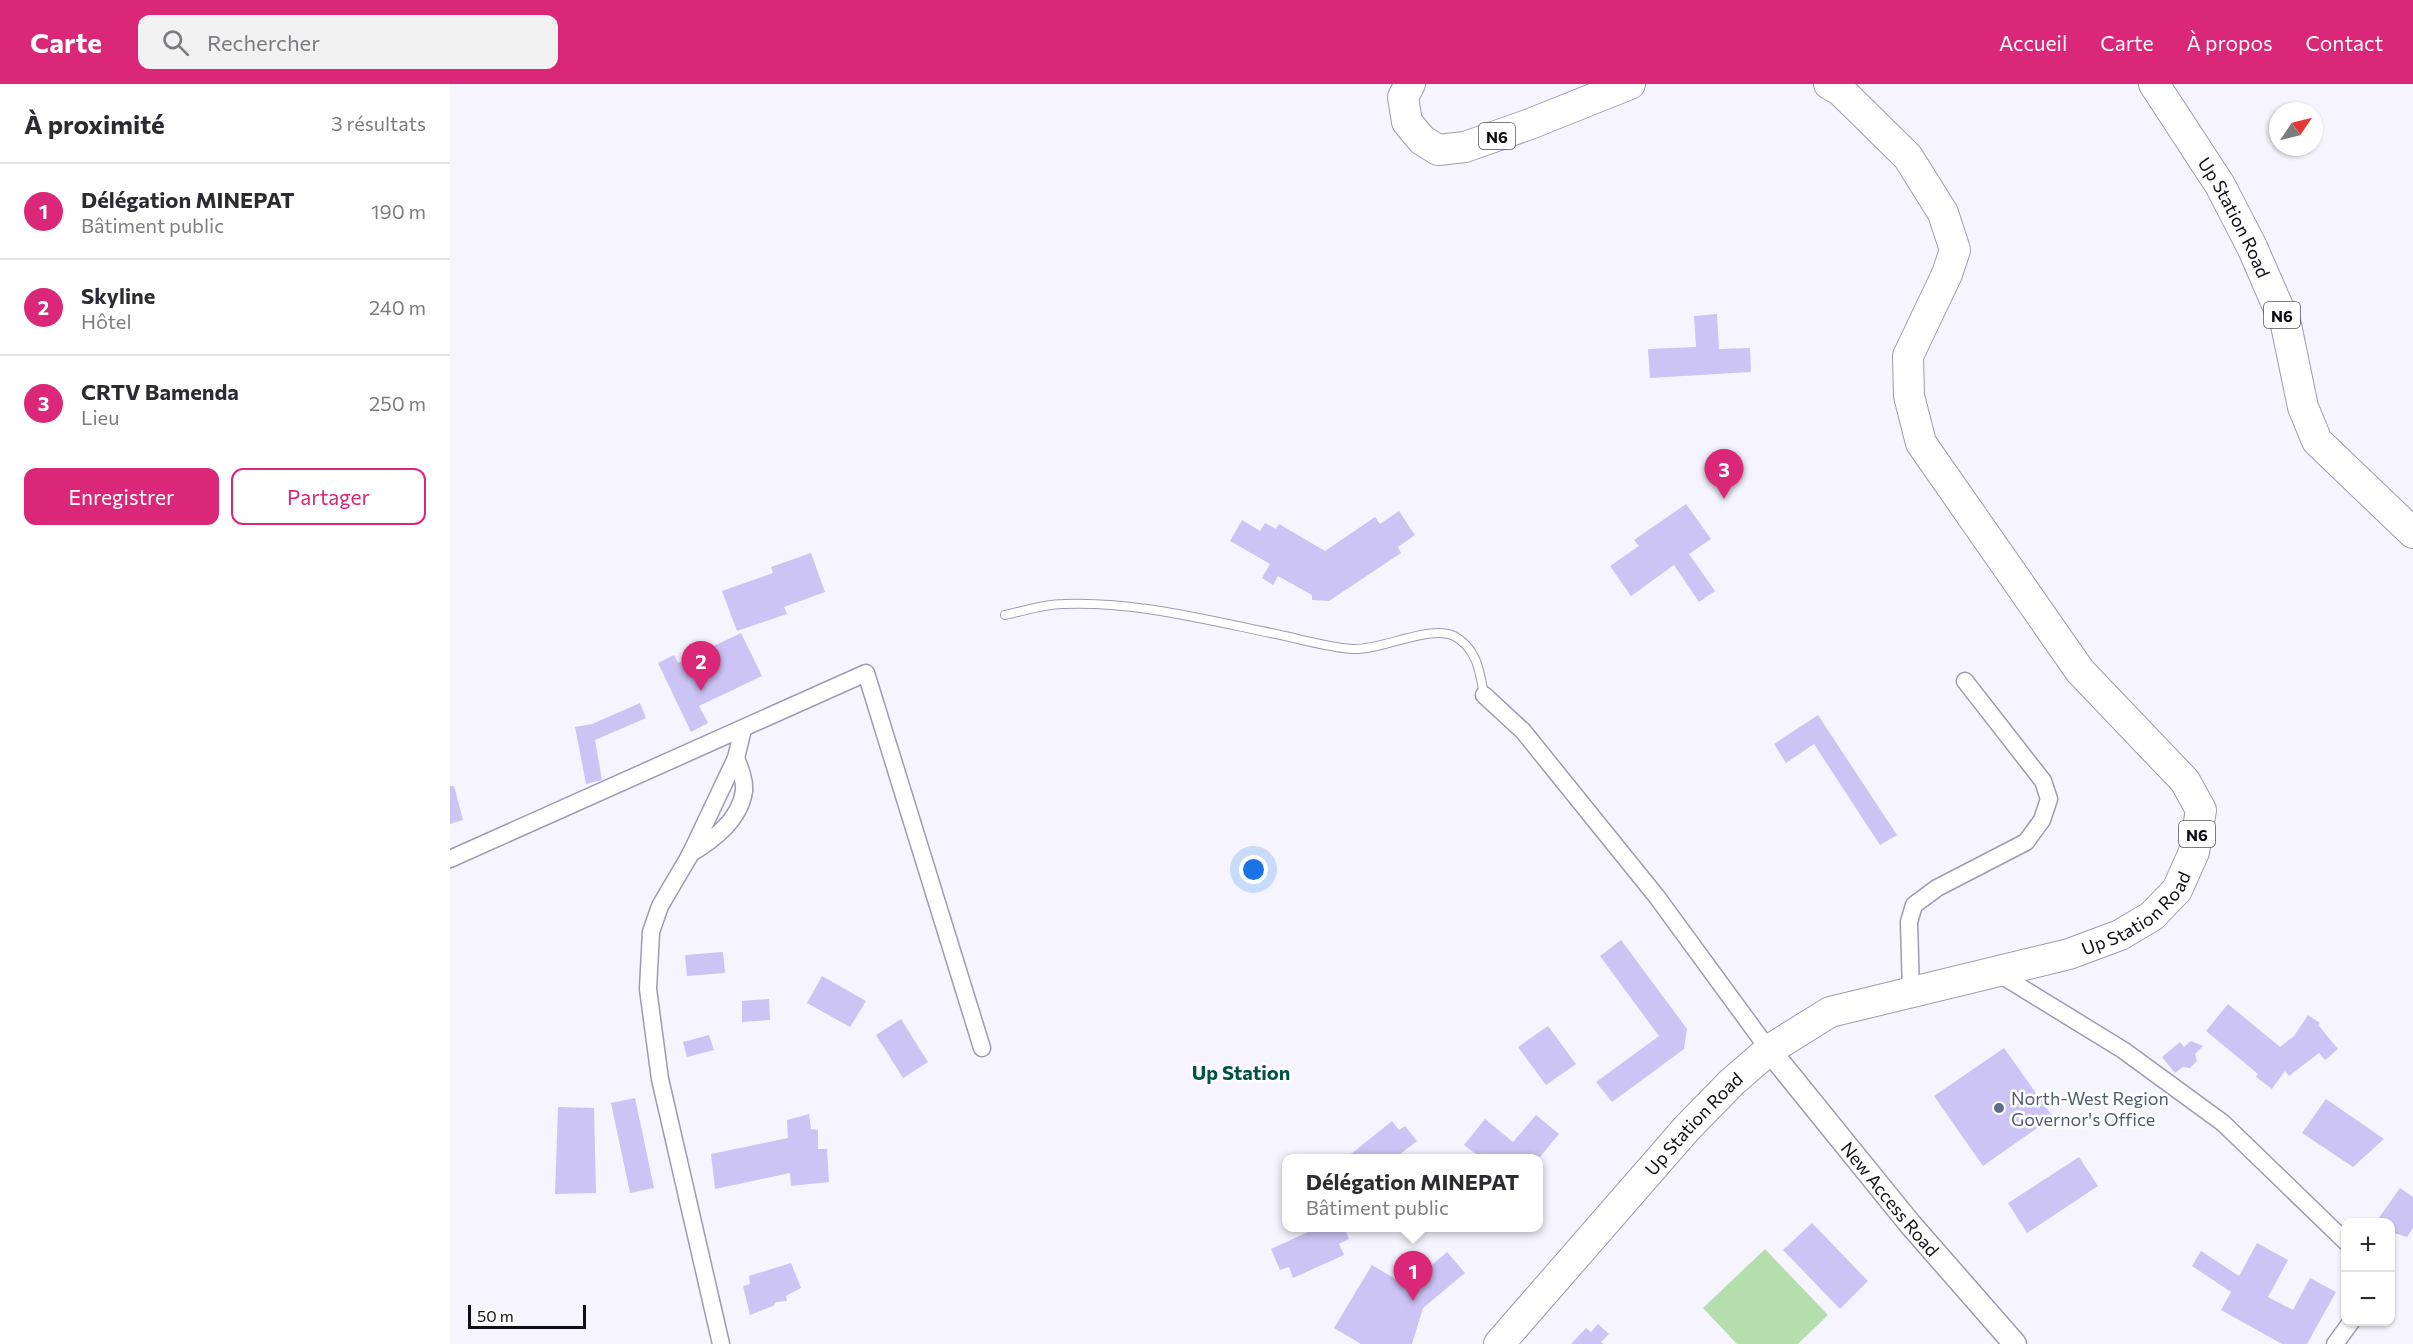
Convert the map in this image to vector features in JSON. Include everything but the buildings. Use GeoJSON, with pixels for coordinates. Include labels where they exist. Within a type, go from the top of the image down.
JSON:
{"type":"FeatureCollection","features":[{"type":"Feature","properties":{"kind":"highway","name":"N6"},"geometry":{"type":"LineString","coordinates":[[1410,84],[1403,97],[1407,122],[1422,140],[1438,150],[1465,147],[1630,84]]}},
{"type":"Feature","properties":{"kind":"highway","name":"Up Station Road"},"geometry":{"type":"LineString","coordinates":[[1499,1344],[1687,1128],[1732,1082],[1769,1050],[1830,1012],[2068,954],[2120,935],[2152,916],[2177,890],[2194,852],[2201,810],[2185,781],[2080,671],[1921,443],[1908,396],[1908,356],[1947,274],[1955,250],[1943,213],[1908,157],[1841,91],[1829,84]]}},
{"type":"Feature","properties":{"kind":"highway","name":"Up Station Road"},"geometry":{"type":"LineString","coordinates":[[2154,84],[2220,185],[2252,247],[2286,325],[2303,407],[2317,441],[2413,533]]}},
{"type":"Feature","properties":{"kind":"main road","name":"New Access Road"},"geometry":{"type":"LineString","coordinates":[[1769,1050],[1910,1224],[2015,1344]]}},
{"type":"Feature","properties":{"kind":"street"},"geometry":{"type":"LineString","coordinates":[[450,860],[866,673],[982,1048]]}},
{"type":"Feature","properties":{"kind":"street"},"geometry":{"type":"LineString","coordinates":[[1911,992],[1909,922],[1914,904],[1937,888],[2026,842],[2042,820],[2049,799],[2043,781],[1965,681]]}},
{"type":"Feature","properties":{"kind":"street"},"geometry":{"type":"LineString","coordinates":[[1484,694],[1523,731],[1629,861],[1769,1050]]}},
{"type":"Feature","properties":{"kind":"street"},"geometry":{"type":"LineString","coordinates":[[721,1344],[660,1079],[648,989],[651,932],[660,906],[690,855],[736,758],[743,729]]}},
{"type":"Feature","properties":{"kind":"street"},"geometry":{"type":"LineString","coordinates":[[690,855],[727,825],[739,805],[744,789],[736,758]]}},
{"type":"Feature","properties":{"kind":"street"},"geometry":{"type":"LineString","coordinates":[[1995,971],[2123,1050],[2223,1123],[2341,1237]]}},
{"type":"Feature","properties":{"kind":"street"},"geometry":{"type":"LineString","coordinates":[[2335,1344],[2348,1326]]}},
{"type":"Feature","properties":{"kind":"lane"},"geometry":{"type":"LineString","coordinates":[[1005,615],[1062,603],[1119,606],[1169,612],[1353,649],[1410,639],[1433,632],[1453,636],[1469,647],[1480,669],[1484,694]]}},
{"type":"Feature","properties":{"kind":"green space"},"geometry":{"type":"Polygon","coordinates":[[[1765,1249],[1828,1315],[1798,1344],[1737,1344],[1703,1308],[1765,1249]]]}},
{"type":"Feature","properties":{"kind":"place","name":"CRTV Bamenda"},"geometry":{"type":"Point","coordinates":[1724,499]}},
{"type":"Feature","properties":{"kind":"place","name":"Skyline"},"geometry":{"type":"Point","coordinates":[701,691]}},
{"type":"Feature","properties":{"kind":"place","name":"North-West Region Governor's Office"},"geometry":{"type":"Point","coordinates":[1999,1108]}},
{"type":"Feature","properties":{"kind":"place","name":"Délégation MINEPAT"},"geometry":{"type":"Point","coordinates":[1413,1301]}},
{"type":"Feature","properties":{"kind":"district","name":"Up Station"},"geometry":{"type":"Point","coordinates":[1241,1072]}}]}
